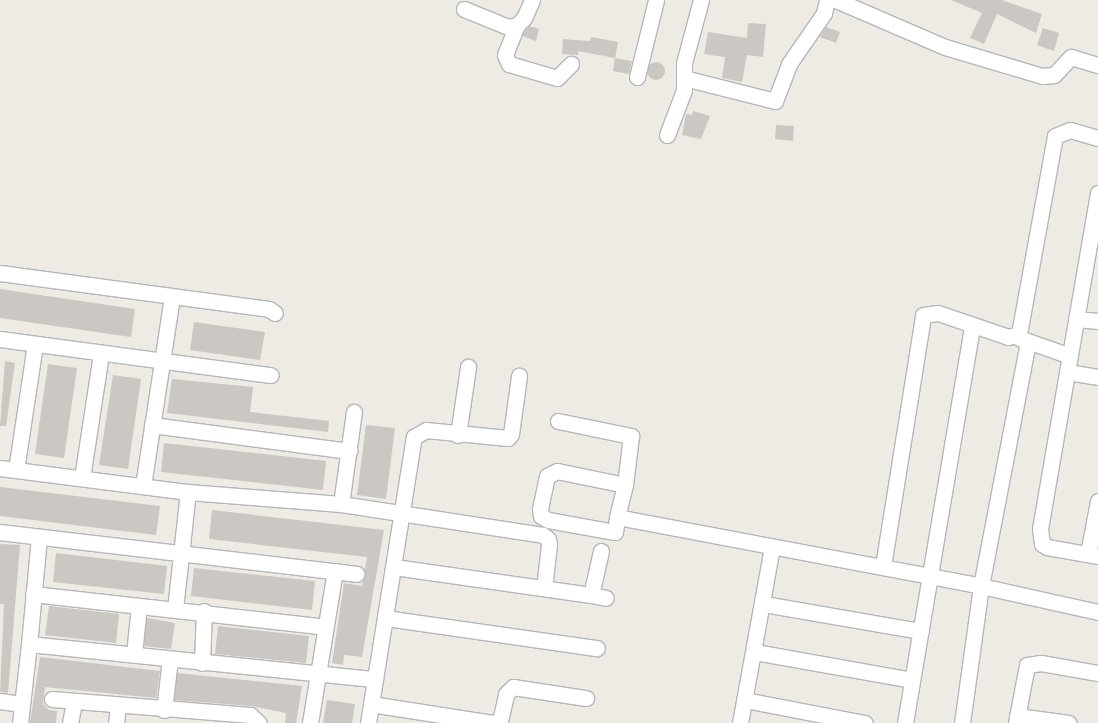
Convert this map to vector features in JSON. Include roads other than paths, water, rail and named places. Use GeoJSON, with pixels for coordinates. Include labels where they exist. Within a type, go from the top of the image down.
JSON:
{"type":"FeatureCollection","features":[{"type":"Feature","properties":{"kind":"street"},"geometry":{"type":"LineString","coordinates":[[532,0],[517,25],[505,55],[509,64],[557,78],[571,64]]}},
{"type":"Feature","properties":{"kind":"street"},"geometry":{"type":"LineString","coordinates":[[637,77],[656,0]]}},
{"type":"Feature","properties":{"kind":"street"},"geometry":{"type":"LineString","coordinates":[[667,135],[684,90],[684,63],[701,0]]}},
{"type":"Feature","properties":{"kind":"street"},"geometry":{"type":"LineString","coordinates":[[684,78],[775,101],[789,64],[824,13],[827,0]]}},
{"type":"Feature","properties":{"kind":"street"},"geometry":{"type":"LineString","coordinates":[[836,0],[946,47],[1019,70],[1049,77],[1070,57],[1098,65]]}},
{"type":"Feature","properties":{"kind":"street"},"geometry":{"type":"LineString","coordinates":[[464,9],[508,27],[517,25]]}},
{"type":"Feature","properties":{"kind":"street"},"geometry":{"type":"LineString","coordinates":[[962,723],[981,586],[1021,339],[1021,330],[1055,136],[1070,130],[1098,138]]}},
{"type":"Feature","properties":{"kind":"street"},"geometry":{"type":"LineString","coordinates":[[1098,193],[1040,540],[1047,547],[1093,555],[1098,501]]}},
{"type":"Feature","properties":{"kind":"street"},"geometry":{"type":"LineString","coordinates":[[0,273],[269,309],[275,313]]}},
{"type":"Feature","properties":{"kind":"street"},"geometry":{"type":"LineString","coordinates":[[143,486],[172,297]]}},
{"type":"Feature","properties":{"kind":"street"},"geometry":{"type":"LineString","coordinates":[[883,566],[922,315],[938,313],[1070,356]]}},
{"type":"Feature","properties":{"kind":"street"},"geometry":{"type":"LineString","coordinates":[[1076,319],[1098,321]]}},
{"type":"Feature","properties":{"kind":"street"},"geometry":{"type":"LineString","coordinates":[[905,723],[931,577],[972,325]]}},
{"type":"Feature","properties":{"kind":"street"},"geometry":{"type":"LineString","coordinates":[[0,339],[101,354],[271,375]]}},
{"type":"Feature","properties":{"kind":"street"},"geometry":{"type":"LineString","coordinates":[[16,470],[35,344]]}},
{"type":"Feature","properties":{"kind":"street"},"geometry":{"type":"LineString","coordinates":[[82,478],[101,354]]}},
{"type":"Feature","properties":{"kind":"street"},"geometry":{"type":"LineString","coordinates":[[458,435],[468,367]]}},
{"type":"Feature","properties":{"kind":"street"},"geometry":{"type":"LineString","coordinates":[[1067,372],[1098,377]]}},
{"type":"Feature","properties":{"kind":"street"},"geometry":{"type":"LineString","coordinates":[[368,723],[414,437],[426,430],[458,435],[508,438],[511,434],[519,376]]}},
{"type":"Feature","properties":{"kind":"street"},"geometry":{"type":"LineString","coordinates":[[341,504],[354,412]]}},
{"type":"Feature","properties":{"kind":"street"},"geometry":{"type":"LineString","coordinates":[[558,421],[631,436],[625,485],[615,532],[541,516],[547,476],[557,471],[625,485]]}},
{"type":"Feature","properties":{"kind":"street"},"geometry":{"type":"LineString","coordinates":[[152,425],[349,451]]}},
{"type":"Feature","properties":{"kind":"street"},"geometry":{"type":"LineString","coordinates":[[0,468],[188,492],[341,504],[543,535],[548,539],[549,545],[544,588]]}},
{"type":"Feature","properties":{"kind":"street"},"geometry":{"type":"LineString","coordinates":[[175,609],[188,492]]}},
{"type":"Feature","properties":{"kind":"street"},"geometry":{"type":"LineString","coordinates":[[617,517],[772,547],[883,566],[1098,612]]}},
{"type":"Feature","properties":{"kind":"street"},"geometry":{"type":"LineString","coordinates":[[0,532],[181,552],[357,574]]}},
{"type":"Feature","properties":{"kind":"street"},"geometry":{"type":"LineString","coordinates":[[20,723],[39,537]]}},
{"type":"Feature","properties":{"kind":"street"},"geometry":{"type":"LineString","coordinates":[[740,723],[764,604],[772,547]]}},
{"type":"Feature","properties":{"kind":"street"},"geometry":{"type":"LineString","coordinates":[[591,595],[601,551]]}},
{"type":"Feature","properties":{"kind":"street"},"geometry":{"type":"LineString","coordinates":[[394,567],[606,598]]}},
{"type":"Feature","properties":{"kind":"street"},"geometry":{"type":"LineString","coordinates":[[310,723],[335,571]]}},
{"type":"Feature","properties":{"kind":"street"},"geometry":{"type":"LineString","coordinates":[[33,594],[139,606],[204,611],[325,627]]}},
{"type":"Feature","properties":{"kind":"street"},"geometry":{"type":"LineString","coordinates":[[764,604],[921,631]]}},
{"type":"Feature","properties":{"kind":"street"},"geometry":{"type":"LineString","coordinates":[[134,654],[139,606]]}},
{"type":"Feature","properties":{"kind":"street"},"geometry":{"type":"LineString","coordinates":[[202,663],[204,611]]}},
{"type":"Feature","properties":{"kind":"street"},"geometry":{"type":"LineString","coordinates":[[386,618],[597,648]]}},
{"type":"Feature","properties":{"kind":"street"},"geometry":{"type":"LineString","coordinates":[[29,644],[134,654],[317,676],[375,679]]}},
{"type":"Feature","properties":{"kind":"street"},"geometry":{"type":"LineString","coordinates":[[755,652],[912,680]]}},
{"type":"Feature","properties":{"kind":"street"},"geometry":{"type":"LineString","coordinates":[[164,710],[170,659]]}},
{"type":"Feature","properties":{"kind":"street"},"geometry":{"type":"LineString","coordinates":[[1068,723],[1017,719],[1027,665],[1041,663],[1098,673]]}},
{"type":"Feature","properties":{"kind":"street"},"geometry":{"type":"LineString","coordinates":[[372,704],[493,723],[500,721],[506,694],[513,687],[586,698]]}},
{"type":"Feature","properties":{"kind":"street"},"geometry":{"type":"LineString","coordinates":[[52,699],[164,710],[201,718],[250,715],[255,716],[258,723]]}},
{"type":"Feature","properties":{"kind":"street"},"geometry":{"type":"LineString","coordinates":[[745,700],[865,723]]}},
{"type":"Feature","properties":{"kind":"street"},"geometry":{"type":"LineString","coordinates":[[0,701],[22,704]]}},
{"type":"Feature","properties":{"kind":"street"},"geometry":{"type":"LineString","coordinates":[[70,723],[74,702]]}},
{"type":"Feature","properties":{"kind":"street"},"geometry":{"type":"LineString","coordinates":[[116,723],[118,706]]}}]}
